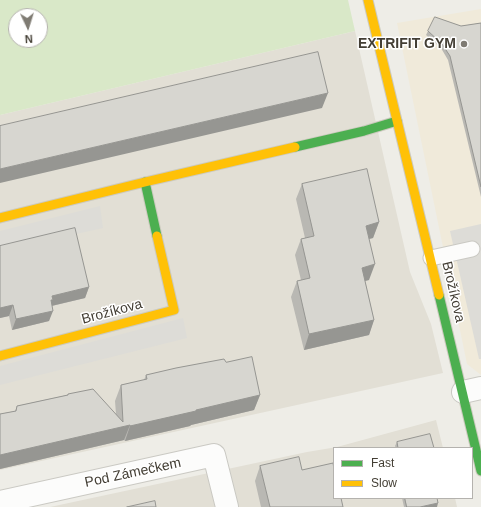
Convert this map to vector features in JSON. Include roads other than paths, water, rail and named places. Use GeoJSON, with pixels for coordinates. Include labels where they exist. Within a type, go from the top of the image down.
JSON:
{"type":"FeatureCollection","features":[{"type":"Feature","properties":{"kind":"street","name":"Brožíkova"},"geometry":{"type":"LineString","coordinates":[[368,0],[431,258],[472,390],[481,471]]}},
{"type":"Feature","properties":{"kind":"street"},"geometry":{"type":"LineString","coordinates":[[0,218],[144,182],[364,131],[397,120]]}},
{"type":"Feature","properties":{"kind":"street","name":"Brožíkova"},"geometry":{"type":"LineString","coordinates":[[0,356],[174,310],[144,182]]}},
{"type":"Feature","properties":{"kind":"street","name":"Pod Zámečkem"},"geometry":{"type":"LineString","coordinates":[[0,502],[214,455],[227,507]]}},
{"type":"Feature","properties":{"kind":"lane"},"geometry":{"type":"LineString","coordinates":[[431,258],[472,249]]}},
{"type":"Feature","properties":{"kind":"place","name":"EXTRIFIT GYM"},"geometry":{"type":"Point","coordinates":[464,44]}}]}
